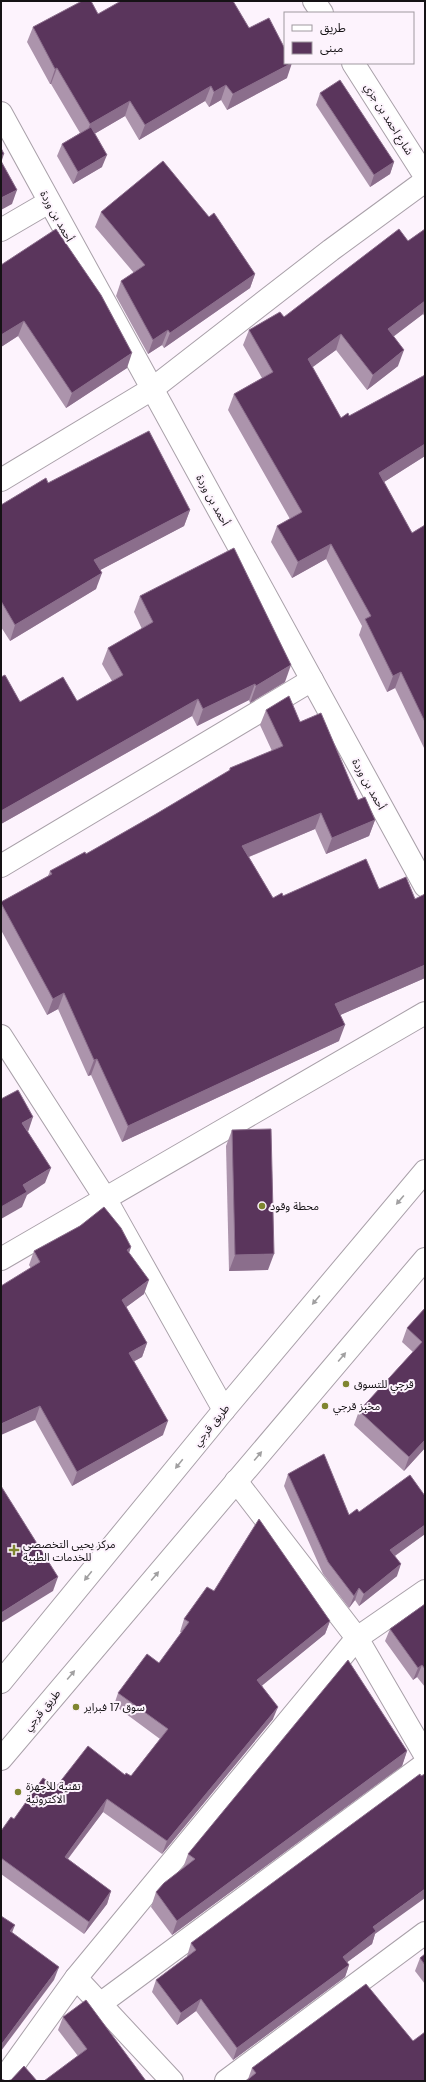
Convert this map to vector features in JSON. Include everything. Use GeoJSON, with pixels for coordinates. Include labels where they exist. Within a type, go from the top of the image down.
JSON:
{"type":"FeatureCollection","features":[{"type":"Feature","properties":{"kind":"main road"},"geometry":{"type":"LineString","coordinates":[[314,1],[321,12]]}},
{"type":"Feature","properties":{"kind":"main road","name":"شارع احمد بن جزي"},"geometry":{"type":"LineString","coordinates":[[354,64],[425,176]]}},
{"type":"Feature","properties":{"kind":"main road","name":"أحمد بن وردة"},"geometry":{"type":"LineString","coordinates":[[1,112],[425,886]]}},
{"type":"Feature","properties":{"kind":"main road"},"geometry":{"type":"LineString","coordinates":[[1,480],[152,389],[331,250],[425,181]]}},
{"type":"Feature","properties":{"kind":"main road"},"geometry":{"type":"LineString","coordinates":[[1,230],[49,202]]}},
{"type":"Feature","properties":{"kind":"main road"},"geometry":{"type":"LineString","coordinates":[[1,866],[312,680]]}},
{"type":"Feature","properties":{"kind":"main road"},"geometry":{"type":"LineString","coordinates":[[1,1259],[425,1014]]}},
{"type":"Feature","properties":{"kind":"main road"},"geometry":{"type":"LineString","coordinates":[[1,1036],[105,1198],[224,1410]]}},
{"type":"Feature","properties":{"kind":"main road","name":"طريق قرجي"},"geometry":{"type":"LineString","coordinates":[[1,1682],[224,1410],[425,1170]]}},
{"type":"Feature","properties":{"kind":"main road","name":"طريق قرجي"},"geometry":{"type":"LineString","coordinates":[[1,1758],[425,1259]]}},
{"type":"Feature","properties":{"kind":"main road"},"geometry":{"type":"LineString","coordinates":[[236,1481],[356,1638],[425,1755]]}},
{"type":"Feature","properties":{"kind":"main road"},"geometry":{"type":"LineString","coordinates":[[2,2081],[76,1978],[356,1638],[425,1591]]}},
{"type":"Feature","properties":{"kind":"main road"},"geometry":{"type":"LineString","coordinates":[[100,2004],[425,1764]]}},
{"type":"Feature","properties":{"kind":"main road"},"geometry":{"type":"LineString","coordinates":[[226,2081],[425,1933]]}},
{"type":"Feature","properties":{"kind":"main road"},"geometry":{"type":"LineString","coordinates":[[76,1978],[172,2081]]}},
{"type":"Feature","properties":{"kind":"building"},"geometry":{"type":"Polygon","coordinates":[[[82,1],[91,1],[98,14],[121,1],[233,1],[249,28],[269,18],[284,47],[284,64],[290,64],[233,94],[226,85],[214,92],[211,86],[145,125],[130,101],[90,124],[57,68],[55,69],[33,27],[82,1]]]}},
{"type":"Feature","properties":{"kind":"building"},"geometry":{"type":"Polygon","coordinates":[[[340,80],[394,162],[374,175],[320,93],[340,80]]]}},
{"type":"Feature","properties":{"kind":"building"},"geometry":{"type":"Polygon","coordinates":[[[91,127],[107,155],[78,172],[62,144],[91,127]]]}},
{"type":"Feature","properties":{"kind":"building"},"geometry":{"type":"Polygon","coordinates":[[[1,148],[4,154],[1,156],[1,148]]]}},
{"type":"Feature","properties":{"kind":"building"},"geometry":{"type":"Polygon","coordinates":[[[1,161],[17,190],[1,198],[1,161]]]}},
{"type":"Feature","properties":{"kind":"building"},"geometry":{"type":"Polygon","coordinates":[[[163,161],[209,217],[214,213],[255,274],[170,333],[168,330],[153,340],[121,281],[145,265],[101,212],[163,161]]]}},
{"type":"Feature","properties":{"kind":"building"},"geometry":{"type":"Polygon","coordinates":[[[56,229],[101,295],[132,353],[72,393],[24,321],[1,335],[1,265],[56,229]]]}},
{"type":"Feature","properties":{"kind":"building"},"geometry":{"type":"Polygon","coordinates":[[[399,229],[408,241],[425,229],[425,301],[388,329],[404,350],[373,375],[341,334],[308,359],[341,418],[348,413],[349,416],[425,375],[425,444],[379,473],[412,533],[425,525],[425,722],[401,672],[393,676],[365,619],[371,616],[331,544],[298,562],[277,526],[302,512],[234,394],[273,372],[249,330],[280,312],[284,317],[399,229]]]}},
{"type":"Feature","properties":{"kind":"building"},"geometry":{"type":"Polygon","coordinates":[[[149,431],[190,510],[94,560],[102,573],[15,625],[1,601],[1,505],[46,478],[48,483],[149,431]]]}},
{"type":"Feature","properties":{"kind":"building"},"geometry":{"type":"Polygon","coordinates":[[[234,548],[291,665],[256,686],[255,684],[203,709],[198,699],[1,811],[1,677],[5,675],[20,702],[63,677],[77,701],[123,675],[108,648],[153,622],[140,596],[234,548]]]}},
{"type":"Feature","properties":{"kind":"building"},"geometry":{"type":"Polygon","coordinates":[[[289,696],[300,722],[321,713],[358,800],[365,797],[375,820],[332,838],[321,813],[242,846],[273,898],[282,893],[283,896],[366,859],[379,889],[406,877],[415,899],[425,894],[425,965],[335,1004],[345,1025],[128,1126],[97,1059],[94,1060],[64,993],[53,999],[1,902],[52,874],[50,871],[85,852],[86,854],[156,814],[230,770],[230,768],[283,746],[266,710],[289,696]]]}},
{"type":"Feature","properties":{"kind":"building"},"geometry":{"type":"Polygon","coordinates":[[[18,1090],[33,1117],[22,1123],[51,1168],[23,1185],[27,1192],[1,1207],[1,1099],[18,1090]]]}},
{"type":"Feature","properties":{"kind":"building"},"geometry":{"type":"Polygon","coordinates":[[[271,1129],[274,1254],[235,1255],[232,1130],[271,1129]]]}},
{"type":"Feature","properties":{"kind":"building"},"geometry":{"type":"Polygon","coordinates":[[[104,1207],[121,1228],[131,1247],[127,1250],[149,1280],[122,1300],[147,1343],[129,1353],[168,1421],[77,1472],[40,1406],[1,1424],[1,1286],[40,1262],[34,1251],[80,1226],[104,1207]]]}},
{"type":"Feature","properties":{"kind":"building"},"geometry":{"type":"Polygon","coordinates":[[[425,1308],[425,1440],[409,1457],[359,1411],[422,1342],[407,1328],[425,1308]]]}},
{"type":"Feature","properties":{"kind":"building"},"geometry":{"type":"Polygon","coordinates":[[[324,1454],[349,1515],[357,1509],[359,1512],[410,1475],[425,1496],[425,1525],[390,1550],[401,1564],[364,1594],[359,1588],[354,1596],[328,1562],[288,1474],[324,1454]]]}},
{"type":"Feature","properties":{"kind":"building","name":"مركز يحيى التخصصي للخدمات الطبية"},"geometry":{"type":"Polygon","coordinates":[[[1,1486],[58,1577],[1,1613],[1,1486]]]}},
{"type":"Feature","properties":{"kind":"building"},"geometry":{"type":"Polygon","coordinates":[[[259,1519],[330,1621],[257,1680],[278,1707],[167,1841],[107,1799],[65,1857],[111,1891],[89,1922],[1,1858],[1,1831],[11,1817],[14,1819],[43,1778],[56,1787],[88,1746],[125,1775],[126,1773],[131,1776],[168,1729],[118,1693],[147,1654],[159,1663],[189,1622],[184,1619],[207,1587],[214,1591],[259,1519]]]}},
{"type":"Feature","properties":{"kind":"building"},"geometry":{"type":"Polygon","coordinates":[[[425,1604],[425,1669],[422,1665],[418,1668],[390,1629],[425,1604]]]}},
{"type":"Feature","properties":{"kind":"building"},"geometry":{"type":"Polygon","coordinates":[[[348,1660],[407,1751],[177,1921],[156,1892],[164,1883],[195,1859],[188,1854],[348,1660]]]}},
{"type":"Feature","properties":{"kind":"building"},"geometry":{"type":"Polygon","coordinates":[[[420,1774],[421,1776],[425,1774],[425,1889],[373,1927],[376,1931],[343,1957],[349,1965],[237,2048],[201,1999],[181,2013],[156,1980],[196,1950],[191,1943],[420,1774]]]}},
{"type":"Feature","properties":{"kind":"building"},"geometry":{"type":"Polygon","coordinates":[[[1,1916],[15,1925],[10,1931],[59,1967],[1,2045],[1,1916]]]}},
{"type":"Feature","properties":{"kind":"building"},"geometry":{"type":"Polygon","coordinates":[[[425,1954],[425,1965],[420,1958],[425,1954]]]}},
{"type":"Feature","properties":{"kind":"building"},"geometry":{"type":"Polygon","coordinates":[[[366,1984],[413,2041],[425,2032],[425,2081],[246,2081],[256,2073],[252,2068],[366,1984]]]}},
{"type":"Feature","properties":{"kind":"building"},"geometry":{"type":"Polygon","coordinates":[[[86,2000],[146,2081],[44,2081],[87,2049],[63,2017],[86,2000]]]}},
{"type":"Feature","properties":{"kind":"building"},"geometry":{"type":"Polygon","coordinates":[[[24,2066],[37,2081],[6,2081],[11,2080],[24,2066]]]}},
{"type":"Feature","properties":{"kind":"place","name":"محطة وقود"},"geometry":{"type":"Point","coordinates":[262,1206]}},
{"type":"Feature","properties":{"kind":"place","name":"قرجي للتسوق"},"geometry":{"type":"Point","coordinates":[346,1384]}},
{"type":"Feature","properties":{"kind":"place","name":"مخبز قرجي"},"geometry":{"type":"Point","coordinates":[325,1406]}},
{"type":"Feature","properties":{"kind":"place","name":"مركز يحيى التخصصي للخدمات الطبية"},"geometry":{"type":"Point","coordinates":[14,1550]}},
{"type":"Feature","properties":{"kind":"place","name":"سوق 17 فبراير"},"geometry":{"type":"Point","coordinates":[76,1707]}},
{"type":"Feature","properties":{"kind":"place","name":"تقنية للأجهزة الاكترونية"},"geometry":{"type":"Point","coordinates":[18,1792]}}]}
